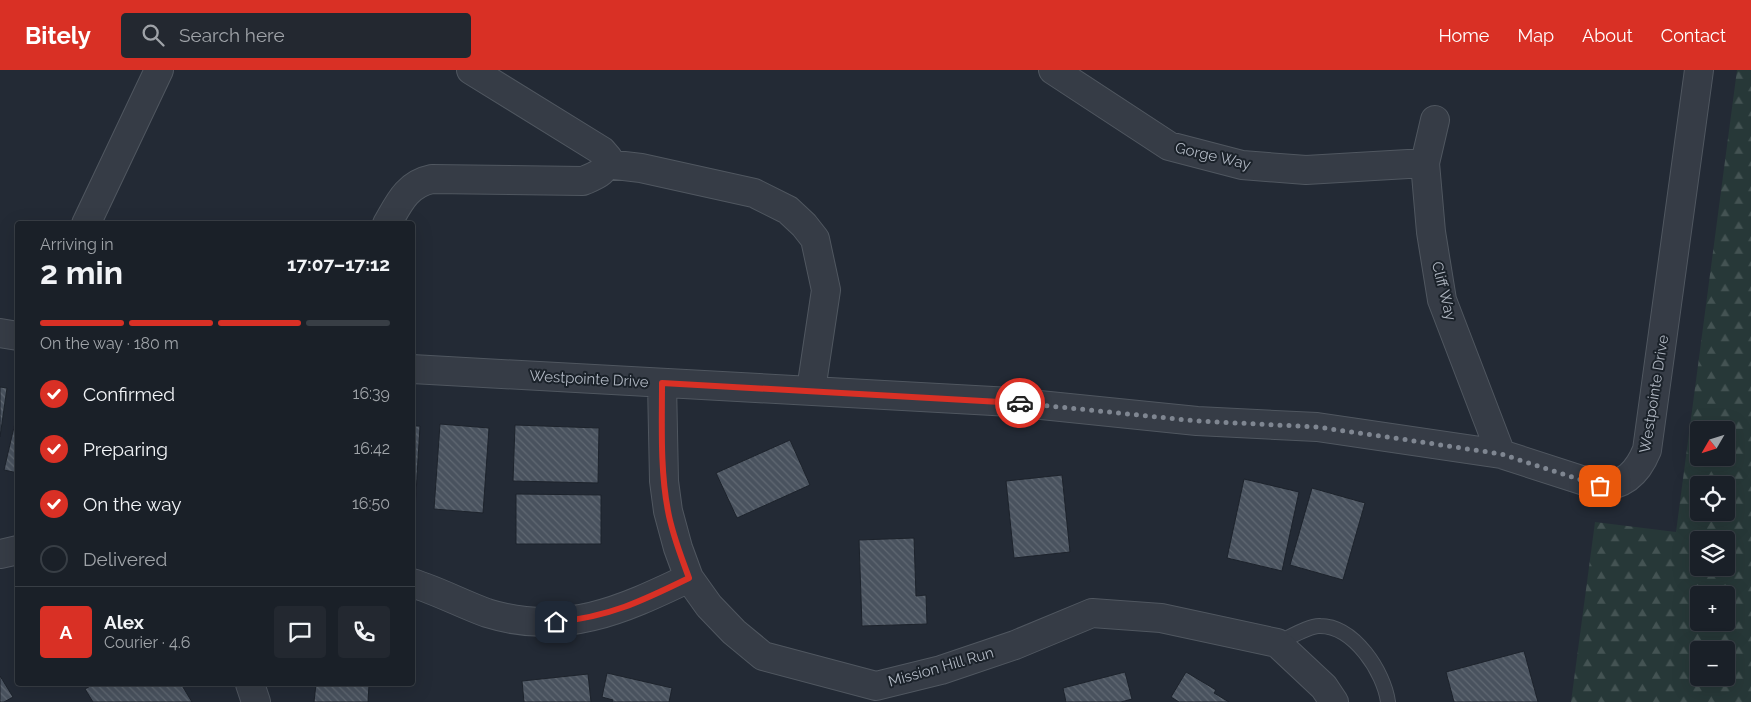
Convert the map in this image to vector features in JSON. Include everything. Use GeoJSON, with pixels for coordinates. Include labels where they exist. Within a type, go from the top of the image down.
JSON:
{"type":"FeatureCollection","features":[{"type":"Feature","properties":{"kind":"street"},"geometry":{"type":"LineString","coordinates":[[91,221],[158,70]]}},
{"type":"Feature","properties":{"kind":"street"},"geometry":{"type":"LineString","coordinates":[[389,221],[399,203],[418,181],[432,179],[583,181],[601,174],[606,168],[608,158],[602,151],[471,70]]}},
{"type":"Feature","properties":{"kind":"street","name":"Gorge Way"},"geometry":{"type":"LineString","coordinates":[[1053,70],[1169,146],[1242,165],[1306,170],[1425,164]]}},
{"type":"Feature","properties":{"kind":"street","name":"Westpointe Drive"},"geometry":{"type":"LineString","coordinates":[[415,369],[1011,402],[1197,421],[1317,427],[1501,454],[1600,486],[1620,483],[1641,465],[1651,434],[1699,70]]}},
{"type":"Feature","properties":{"kind":"street","name":"Cliff Way"},"geometry":{"type":"LineString","coordinates":[[1435,120],[1425,164],[1431,232],[1442,300],[1501,454]]}},
{"type":"Feature","properties":{"kind":"street"},"geometry":{"type":"LineString","coordinates":[[607,164],[641,168],[754,193],[788,210],[804,225],[816,239],[826,290],[811,390]]}},
{"type":"Feature","properties":{"kind":"street"},"geometry":{"type":"LineString","coordinates":[[0,333],[15,336]]}},
{"type":"Feature","properties":{"kind":"street","name":"Mission Hill Run"},"geometry":{"type":"LineString","coordinates":[[662,383],[662,462],[668,512],[689,578],[709,606],[734,632],[763,656],[876,686],[941,670],[1015,645],[1092,612],[1161,618],[1277,643]]}},
{"type":"Feature","properties":{"kind":"street"},"geometry":{"type":"LineString","coordinates":[[0,554],[15,551]]}},
{"type":"Feature","properties":{"kind":"street"},"geometry":{"type":"LineString","coordinates":[[415,584],[488,613],[523,620],[556,622],[587,619],[616,611],[689,578]]}},
{"type":"Feature","properties":{"kind":"street"},"geometry":{"type":"LineString","coordinates":[[1277,643],[1324,686],[1334,702]]}},
{"type":"Feature","properties":{"kind":"street"},"geometry":{"type":"LineString","coordinates":[[251,686],[256,702]]}},
{"type":"Feature","properties":{"kind":"lane"},"geometry":{"type":"LineString","coordinates":[[1277,643],[1319,625],[1342,632],[1365,651],[1386,689],[1388,702]]}},
{"type":"Feature","properties":{"kind":"green space"},"geometry":{"type":"Polygon","coordinates":[[[1737,70],[1751,70],[1751,702],[1571,702],[1595,522],[1676,532],[1690,426],[1690,466],[1735,466],[1735,421],[1691,421],[1737,70]]]}},
{"type":"Feature","properties":{"kind":"building"},"geometry":{"type":"Polygon","coordinates":[[[0,387],[7,388],[0,437],[0,387]]]}},
{"type":"Feature","properties":{"kind":"building"},"geometry":{"type":"Polygon","coordinates":[[[15,423],[15,472],[4,470],[15,423]]]}},
{"type":"Feature","properties":{"kind":"building"},"geometry":{"type":"Polygon","coordinates":[[[440,424],[489,428],[483,513],[434,509],[440,424]]]}},
{"type":"Feature","properties":{"kind":"building"},"geometry":{"type":"Polygon","coordinates":[[[515,425],[599,428],[598,483],[513,481],[515,425]]]}},
{"type":"Feature","properties":{"kind":"building"},"geometry":{"type":"Polygon","coordinates":[[[415,426],[420,426],[415,510],[415,426]]]}},
{"type":"Feature","properties":{"kind":"building"},"geometry":{"type":"Polygon","coordinates":[[[790,440],[810,485],[737,518],[716,473],[790,440]]]}},
{"type":"Feature","properties":{"kind":"building"},"geometry":{"type":"Polygon","coordinates":[[[1062,475],[1070,552],[1014,558],[1006,481],[1062,475]]]}},
{"type":"Feature","properties":{"kind":"building"},"geometry":{"type":"Polygon","coordinates":[[[1244,479],[1299,492],[1282,571],[1227,558],[1244,479]]]}},
{"type":"Feature","properties":{"kind":"building"},"geometry":{"type":"Polygon","coordinates":[[[1312,488],[1365,503],[1343,580],[1290,565],[1312,488]]]}},
{"type":"Feature","properties":{"kind":"building"},"geometry":{"type":"Polygon","coordinates":[[[516,494],[601,495],[601,544],[516,544],[516,494]]]}},
{"type":"Feature","properties":{"kind":"building"},"geometry":{"type":"Polygon","coordinates":[[[914,538],[916,596],[926,595],[927,624],[862,626],[859,540],[914,538]]]}},
{"type":"Feature","properties":{"kind":"building"},"geometry":{"type":"Polygon","coordinates":[[[1524,651],[1538,702],[1454,702],[1446,672],[1524,651]]]}},
{"type":"Feature","properties":{"kind":"building"},"geometry":{"type":"Polygon","coordinates":[[[1125,672],[1132,699],[1121,702],[1066,702],[1063,688],[1125,672]]]}},
{"type":"Feature","properties":{"kind":"building"},"geometry":{"type":"Polygon","coordinates":[[[1186,672],[1216,690],[1214,693],[1229,702],[1179,702],[1171,697],[1186,672]]]}},
{"type":"Feature","properties":{"kind":"building"},"geometry":{"type":"Polygon","coordinates":[[[607,673],[672,688],[669,702],[612,702],[613,700],[602,697],[607,673]]]}},
{"type":"Feature","properties":{"kind":"building"},"geometry":{"type":"Polygon","coordinates":[[[588,674],[591,702],[524,702],[522,681],[588,674]]]}},
{"type":"Feature","properties":{"kind":"building"},"geometry":{"type":"Polygon","coordinates":[[[0,676],[13,697],[4,702],[0,702],[0,676]]]}},
{"type":"Feature","properties":{"kind":"building"},"geometry":{"type":"Polygon","coordinates":[[[90,686],[182,686],[192,702],[93,702],[85,689],[90,686]]]}},
{"type":"Feature","properties":{"kind":"building"},"geometry":{"type":"Polygon","coordinates":[[[316,686],[369,686],[368,702],[314,702],[316,686]]]}},
{"type":"Feature","properties":{"kind":"way so far"},"geometry":{"type":"LineString","coordinates":[[1020,403],[1197,421],[1317,427],[1401,439],[1501,454],[1600,486]]}},
{"type":"Feature","properties":{"kind":"route"},"geometry":{"type":"LineString","coordinates":[[556,622],[587,619],[616,611],[689,578],[668,512],[662,462],[662,383],[1020,403]]}}]}
